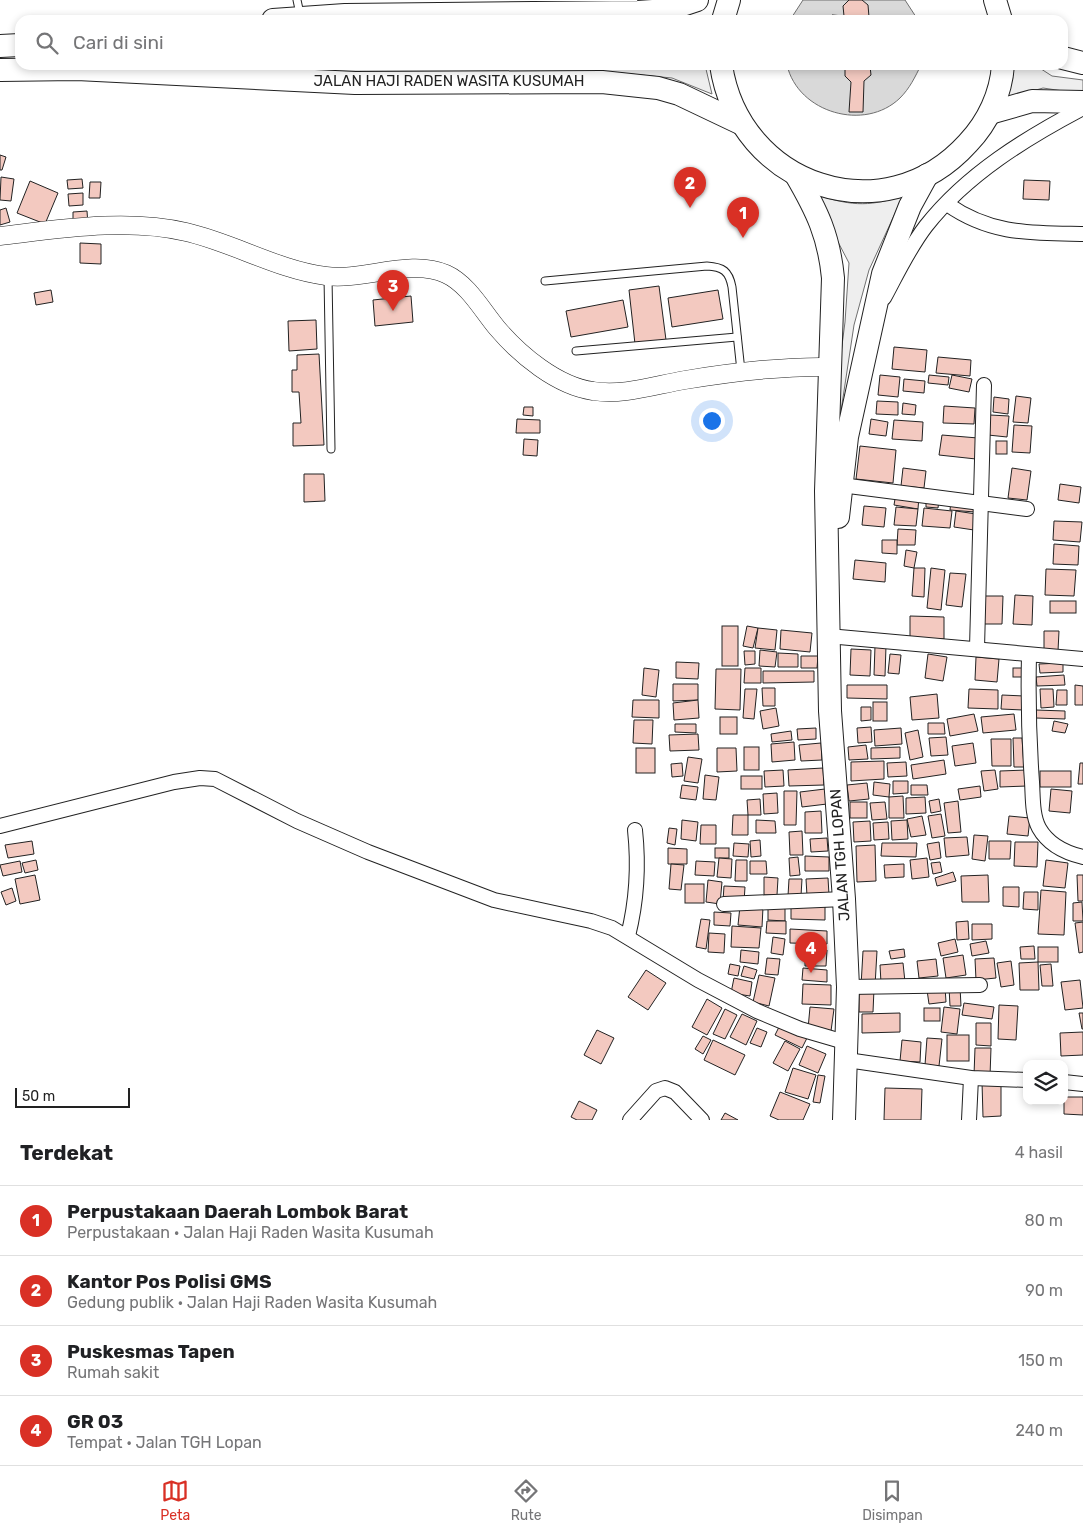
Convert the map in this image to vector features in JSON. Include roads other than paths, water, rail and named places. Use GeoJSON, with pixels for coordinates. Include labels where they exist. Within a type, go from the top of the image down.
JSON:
{"type":"FeatureCollection","features":[{"type":"Feature","properties":{"kind":"highway"},"geometry":{"type":"LineString","coordinates":[[487,15],[667,10],[697,0]]}},
{"type":"Feature","properties":{"kind":"highway"},"geometry":{"type":"LineString","coordinates":[[724,15],[729,0]]}},
{"type":"Feature","properties":{"kind":"highway"},"geometry":{"type":"LineString","coordinates":[[995,0],[1000,15]]}},
{"type":"Feature","properties":{"kind":"highway"},"geometry":{"type":"LineString","coordinates":[[284,15],[299,8],[331,15]]}},
{"type":"Feature","properties":{"kind":"highway"},"geometry":{"type":"LineString","coordinates":[[0,46],[15,44]]}},
{"type":"Feature","properties":{"kind":"highway"},"geometry":{"type":"LineString","coordinates":[[1068,59],[1083,63]]}},
{"type":"Feature","properties":{"kind":"highway","name":"JALAN HAJI RADEN WASITA KUSUMAH"},"geometry":{"type":"LineString","coordinates":[[0,70],[15,70]]}},
{"type":"Feature","properties":{"kind":"highway","name":"JALAN HAJI RADEN WASITA KUSUMAH"},"geometry":{"type":"LineString","coordinates":[[97,70],[355,83],[602,82],[635,85],[679,94],[740,123]]}},
{"type":"Feature","properties":{"kind":"highway"},"geometry":{"type":"LineString","coordinates":[[329,70],[335,75],[355,83]]}},
{"type":"Feature","properties":{"kind":"highway"},"geometry":{"type":"LineString","coordinates":[[722,70],[725,88],[740,123],[764,153],[796,175],[819,184],[843,190],[868,191],[893,188],[927,175],[959,153],[976,134],[990,113],[1002,78],[1003,70]]}},
{"type":"Feature","properties":{"kind":"highway"},"geometry":{"type":"LineString","coordinates":[[990,113],[1032,101],[1083,102]]}},
{"type":"Feature","properties":{"kind":"highway"},"geometry":{"type":"LineString","coordinates":[[796,175],[814,205],[830,247],[834,295],[831,367],[841,485],[828,590]]}},
{"type":"Feature","properties":{"kind":"highway"},"geometry":{"type":"LineString","coordinates":[[828,590],[837,435],[883,274],[910,206],[927,175]]}},
{"type":"Feature","properties":{"kind":"highway","name":"JALAN TGH LOPAN"},"geometry":{"type":"LineString","coordinates":[[828,590],[833,765],[844,899],[848,987],[844,1120]]}},
{"type":"Feature","properties":{"kind":"street"},"geometry":{"type":"LineString","coordinates":[[561,14],[592,0]]}},
{"type":"Feature","properties":{"kind":"street"},"geometry":{"type":"LineString","coordinates":[[871,321],[913,245],[927,225],[947,204],[978,176],[1032,134],[1083,108]]}},
{"type":"Feature","properties":{"kind":"street"},"geometry":{"type":"LineString","coordinates":[[947,204],[966,218],[1002,230],[1083,234]]}},
{"type":"Feature","properties":{"kind":"street"},"geometry":{"type":"LineString","coordinates":[[0,236],[82,228],[158,227],[227,243],[284,265],[328,276],[415,269],[427,269],[445,273],[464,288],[499,330],[521,352],[547,372],[579,388],[593,391],[617,392],[741,372],[831,367]]}},
{"type":"Feature","properties":{"kind":"street"},"geometry":{"type":"LineString","coordinates":[[977,648],[984,385]]}},
{"type":"Feature","properties":{"kind":"street"},"geometry":{"type":"LineString","coordinates":[[841,485],[1027,509]]}},
{"type":"Feature","properties":{"kind":"street"},"geometry":{"type":"LineString","coordinates":[[828,636],[977,648],[1029,655],[1083,658]]}},
{"type":"Feature","properties":{"kind":"street"},"geometry":{"type":"LineString","coordinates":[[1029,655],[1030,750],[1035,816],[1039,828],[1053,843],[1071,854],[1083,857]]}},
{"type":"Feature","properties":{"kind":"street"},"geometry":{"type":"LineString","coordinates":[[0,826],[174,782],[209,778],[368,852],[494,900],[590,921],[628,936],[698,980],[757,1011],[847,1051],[971,1078],[1023,1080]]}},
{"type":"Feature","properties":{"kind":"street"},"geometry":{"type":"LineString","coordinates":[[628,936],[636,905],[638,878],[635,830]]}},
{"type":"Feature","properties":{"kind":"street"},"geometry":{"type":"LineString","coordinates":[[724,904],[844,899]]}},
{"type":"Feature","properties":{"kind":"street"},"geometry":{"type":"LineString","coordinates":[[848,987],[980,985]]}},
{"type":"Feature","properties":{"kind":"street"},"geometry":{"type":"LineString","coordinates":[[968,1120],[971,1078]]}},
{"type":"Feature","properties":{"kind":"street"},"geometry":{"type":"LineString","coordinates":[[1068,1082],[1083,1084]]}},
{"type":"Feature","properties":{"kind":"street"},"geometry":{"type":"LineString","coordinates":[[630,1120],[656,1091],[665,1088],[675,1092],[702,1120]]}},
{"type":"Feature","properties":{"kind":"lane"},"geometry":{"type":"LineString","coordinates":[[545,281],[707,266],[722,268],[728,275],[732,287],[741,372]]}},
{"type":"Feature","properties":{"kind":"lane"},"geometry":{"type":"LineString","coordinates":[[328,276],[331,449]]}},
{"type":"Feature","properties":{"kind":"lane"},"geometry":{"type":"LineString","coordinates":[[576,351],[737,338]]}},
{"type":"Feature","properties":{"kind":"place","name":"Kantor Pos Polisi GMS"},"geometry":{"type":"Point","coordinates":[690,208]}},
{"type":"Feature","properties":{"kind":"place","name":"Perpustakaan Daerah Lombok Barat"},"geometry":{"type":"Point","coordinates":[743,238]}},
{"type":"Feature","properties":{"kind":"place","name":"Puskesmas Tapen"},"geometry":{"type":"Point","coordinates":[393,311]}},
{"type":"Feature","properties":{"kind":"place","name":"GR 03"},"geometry":{"type":"Point","coordinates":[811,973]}}]}
